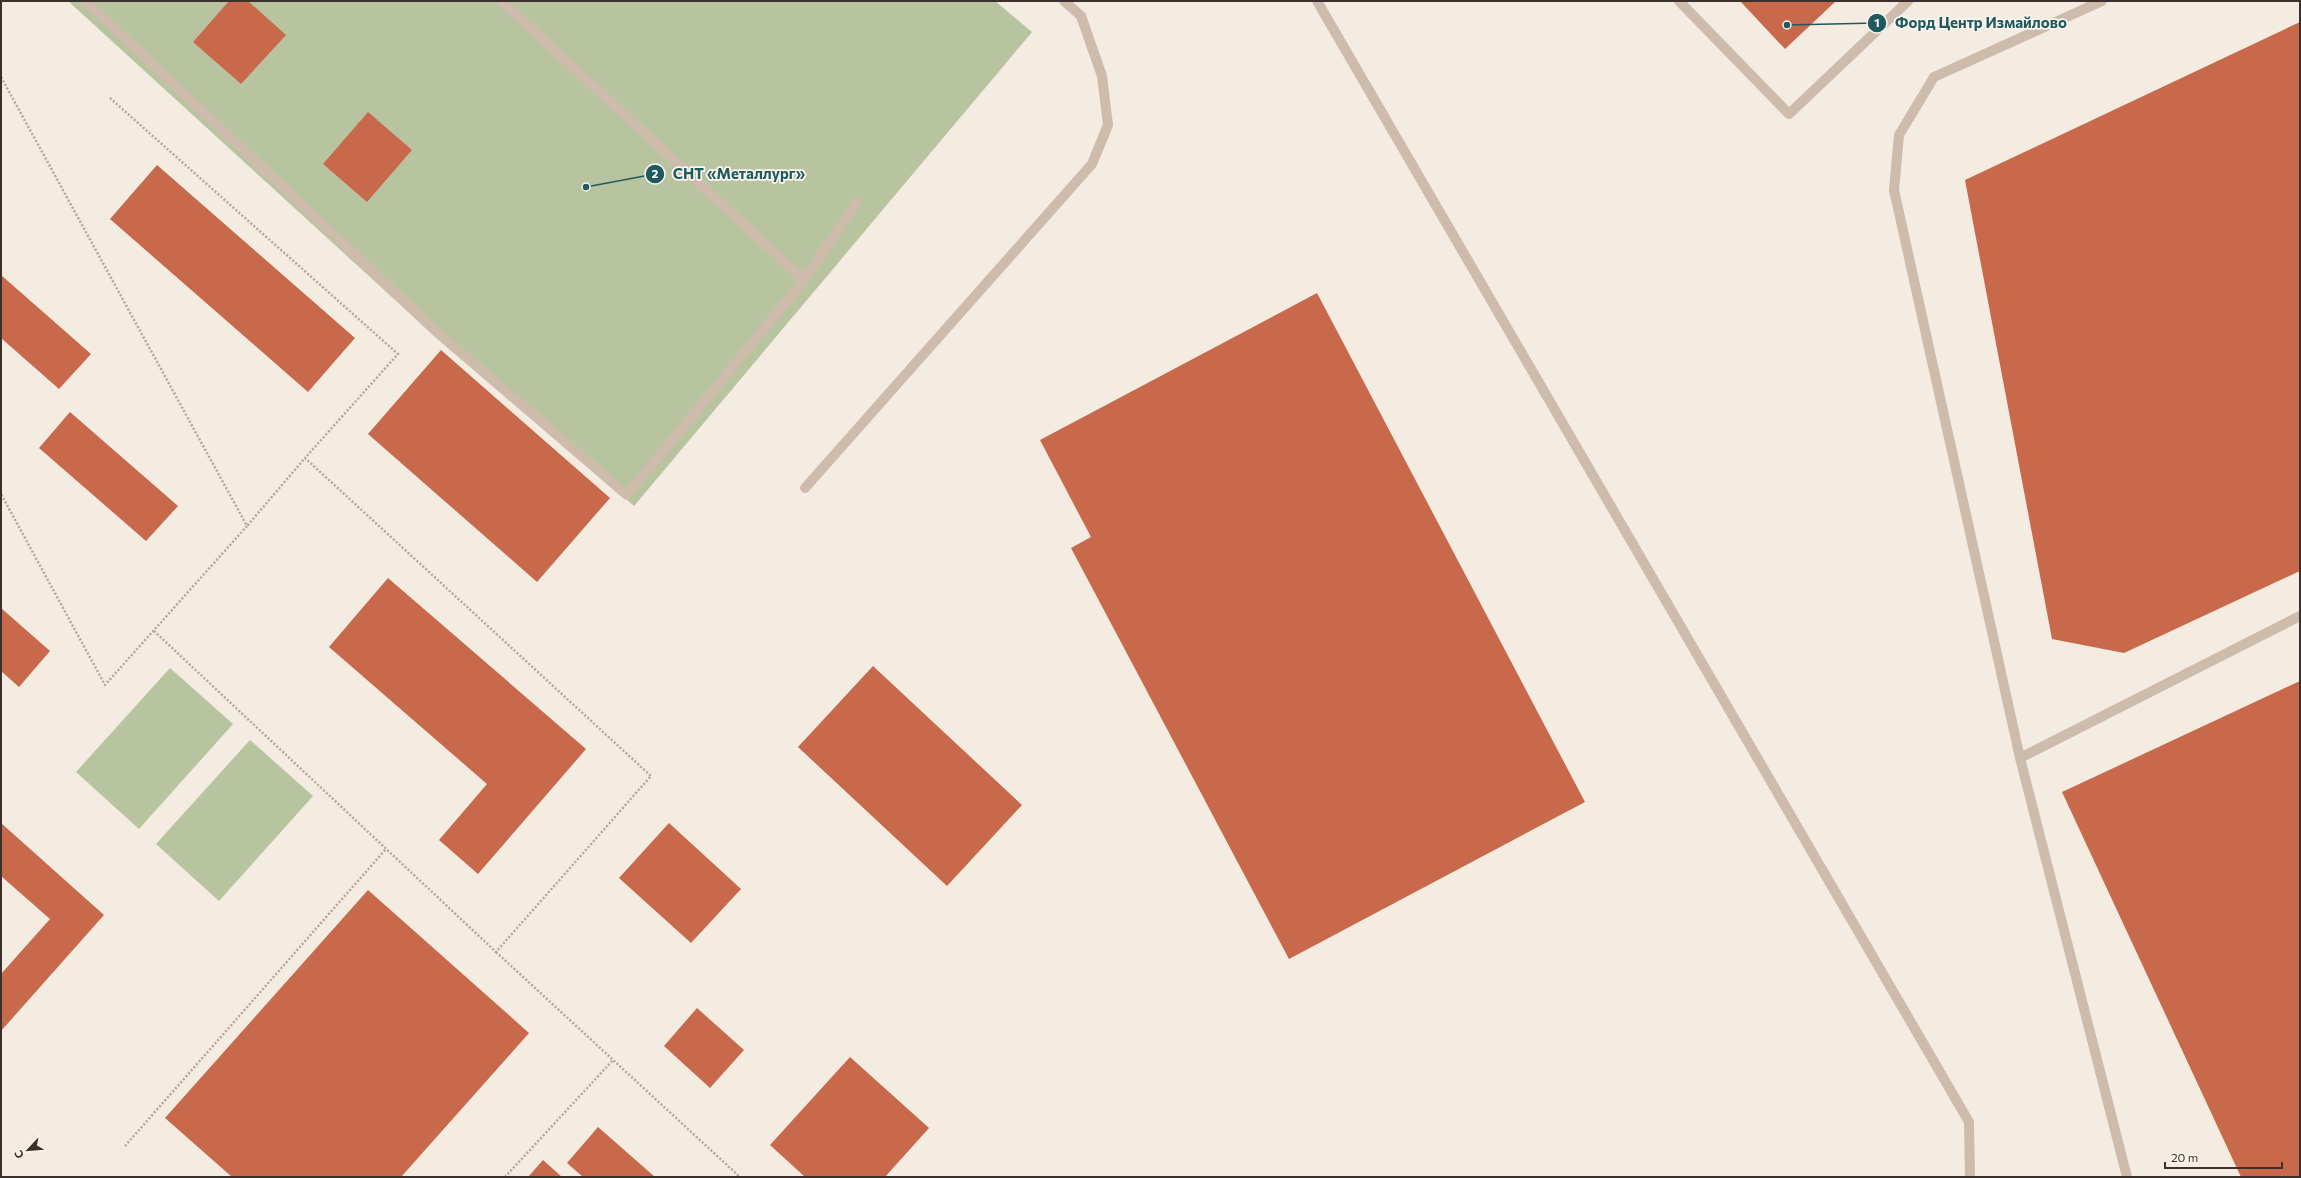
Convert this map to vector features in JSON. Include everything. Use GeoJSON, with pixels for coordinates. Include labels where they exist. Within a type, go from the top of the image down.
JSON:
{"type":"FeatureCollection","features":[{"type":"Feature","properties":{"kind":"lane"},"geometry":{"type":"LineString","coordinates":[[85,1],[438,333],[627,495],[804,280],[857,202]]}},
{"type":"Feature","properties":{"kind":"lane"},"geometry":{"type":"LineString","coordinates":[[501,1],[804,280]]}},
{"type":"Feature","properties":{"kind":"lane"},"geometry":{"type":"LineString","coordinates":[[805,488],[1092,164],[1108,125],[1102,76],[1081,16],[1064,1]]}},
{"type":"Feature","properties":{"kind":"lane"},"geometry":{"type":"LineString","coordinates":[[1316,1],[1969,1122],[1970,1177]]}},
{"type":"Feature","properties":{"kind":"lane"},"geometry":{"type":"LineString","coordinates":[[1680,1],[1790,114],[1908,1]]}},
{"type":"Feature","properties":{"kind":"lane"},"geometry":{"type":"LineString","coordinates":[[2102,1],[1934,77],[1898,135],[1894,190],[2020,758],[2127,1177]]}},
{"type":"Feature","properties":{"kind":"lane"},"geometry":{"type":"LineString","coordinates":[[2020,758],[2300,616]]}},
{"type":"Feature","properties":{"kind":"path"},"geometry":{"type":"LineString","coordinates":[[1,77],[247,526]]}},
{"type":"Feature","properties":{"kind":"path"},"geometry":{"type":"LineString","coordinates":[[1,494],[106,685],[398,354],[110,98]]}},
{"type":"Feature","properties":{"kind":"path"},"geometry":{"type":"LineString","coordinates":[[305,458],[651,776],[496,952]]}},
{"type":"Feature","properties":{"kind":"path"},"geometry":{"type":"LineString","coordinates":[[154,630],[496,952],[740,1177]]}},
{"type":"Feature","properties":{"kind":"path"},"geometry":{"type":"LineString","coordinates":[[126,1146],[386,848]]}},
{"type":"Feature","properties":{"kind":"path"},"geometry":{"type":"LineString","coordinates":[[505,1177],[613,1060]]}},
{"type":"Feature","properties":{"kind":"green space"},"geometry":{"type":"Polygon","coordinates":[[[68,1],[995,1],[1032,32],[634,506],[440,341],[68,1]]]}},
{"type":"Feature","properties":{"kind":"green space"},"geometry":{"type":"Polygon","coordinates":[[[170,668],[233,724],[139,829],[76,772],[170,668]]]}},
{"type":"Feature","properties":{"kind":"green space"},"geometry":{"type":"Polygon","coordinates":[[[250,740],[313,796],[219,901],[156,844],[250,740]]]}},
{"type":"Feature","properties":{"kind":"building"},"geometry":{"type":"Polygon","coordinates":[[[229,1],[248,1],[286,35],[241,84],[193,42],[229,1]]]}},
{"type":"Feature","properties":{"kind":"building"},"geometry":{"type":"Polygon","coordinates":[[[1740,1],[1836,1],[1785,49],[1740,1]]]}},
{"type":"Feature","properties":{"kind":"building"},"geometry":{"type":"Polygon","coordinates":[[[2300,22],[2300,571],[2124,653],[2052,639],[1965,180],[2300,22]]]}},
{"type":"Feature","properties":{"kind":"building"},"geometry":{"type":"Polygon","coordinates":[[[368,112],[412,150],[367,202],[323,164],[368,112]]]}},
{"type":"Feature","properties":{"kind":"building"},"geometry":{"type":"Polygon","coordinates":[[[157,165],[355,338],[308,392],[110,219],[157,165]]]}},
{"type":"Feature","properties":{"kind":"building"},"geometry":{"type":"Polygon","coordinates":[[[1,275],[91,354],[59,389],[1,338],[1,275]]]}},
{"type":"Feature","properties":{"kind":"building"},"geometry":{"type":"Polygon","coordinates":[[[1317,293],[1585,802],[1289,959],[1071,548],[1091,537],[1040,440],[1317,293]]]}},
{"type":"Feature","properties":{"kind":"building"},"geometry":{"type":"Polygon","coordinates":[[[441,350],[610,498],[537,582],[368,434],[441,350]]]}},
{"type":"Feature","properties":{"kind":"building"},"geometry":{"type":"Polygon","coordinates":[[[70,412],[178,506],[146,541],[39,448],[70,412]]]}},
{"type":"Feature","properties":{"kind":"building"},"geometry":{"type":"Polygon","coordinates":[[[388,578],[586,749],[478,874],[439,840],[487,784],[329,647],[388,578]]]}},
{"type":"Feature","properties":{"kind":"building"},"geometry":{"type":"Polygon","coordinates":[[[1,608],[50,651],[19,687],[1,671],[1,608]]]}},
{"type":"Feature","properties":{"kind":"building"},"geometry":{"type":"Polygon","coordinates":[[[873,666],[1022,805],[947,886],[798,747],[873,666]]]}},
{"type":"Feature","properties":{"kind":"building"},"geometry":{"type":"Polygon","coordinates":[[[2300,681],[2300,1177],[2241,1177],[2062,792],[2300,681]]]}},
{"type":"Feature","properties":{"kind":"building"},"geometry":{"type":"Polygon","coordinates":[[[1,823],[104,915],[1,1031],[1,974],[50,919],[1,876],[1,823]]]}},
{"type":"Feature","properties":{"kind":"building"},"geometry":{"type":"Polygon","coordinates":[[[669,823],[741,889],[691,943],[619,878],[669,823]]]}},
{"type":"Feature","properties":{"kind":"building"},"geometry":{"type":"Polygon","coordinates":[[[368,890],[529,1033],[401,1177],[232,1177],[165,1118],[368,890]]]}},
{"type":"Feature","properties":{"kind":"building"},"geometry":{"type":"Polygon","coordinates":[[[697,1008],[744,1050],[710,1088],[664,1046],[697,1008]]]}},
{"type":"Feature","properties":{"kind":"building"},"geometry":{"type":"Polygon","coordinates":[[[850,1057],[929,1128],[885,1177],[805,1177],[770,1145],[850,1057]]]}},
{"type":"Feature","properties":{"kind":"building"},"geometry":{"type":"Polygon","coordinates":[[[598,1127],[655,1177],[583,1177],[567,1163],[598,1127]]]}},
{"type":"Feature","properties":{"kind":"building"},"geometry":{"type":"Polygon","coordinates":[[[543,1160],[562,1177],[528,1177],[543,1160]]]}},
{"type":"Feature","properties":{"kind":"place","name":"Форд Центр Измайлово"},"geometry":{"type":"Point","coordinates":[1787,25]}},
{"type":"Feature","properties":{"kind":"place","name":"СНТ «Металлург»"},"geometry":{"type":"Point","coordinates":[586,187]}}]}
